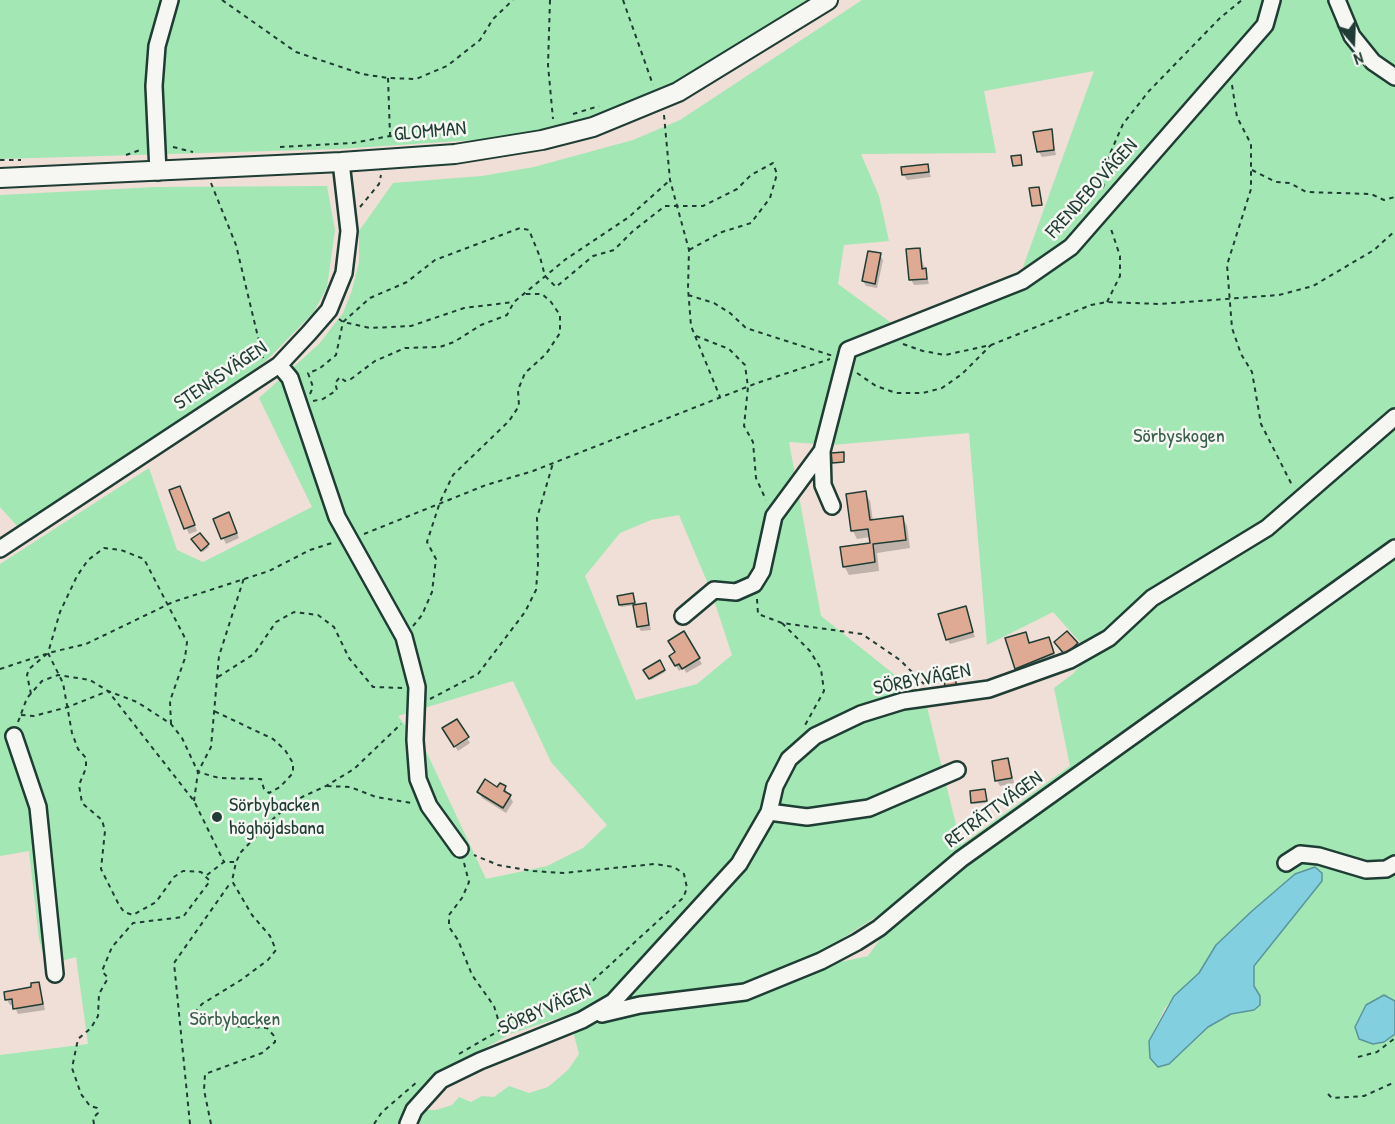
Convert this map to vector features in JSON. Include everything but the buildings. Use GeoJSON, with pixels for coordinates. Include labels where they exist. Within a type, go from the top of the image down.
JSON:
{"type":"FeatureCollection","features":[{"type":"Feature","properties":{"kind":"main road","name":"GLOMMAN"},"geometry":{"type":"LineString","coordinates":[[0,178],[341,162],[454,154],[542,140],[593,127],[659,89],[737,58],[828,0]]}},
{"type":"Feature","properties":{"kind":"street"},"geometry":{"type":"LineString","coordinates":[[158,172],[154,86],[157,46],[170,0]]}},
{"type":"Feature","properties":{"kind":"street","name":"FRENDEBOVÄGEN"},"geometry":{"type":"LineString","coordinates":[[822,451],[848,350],[1022,281],[1043,269],[1090,228],[1265,25],[1272,0]]}},
{"type":"Feature","properties":{"kind":"street"},"geometry":{"type":"LineString","coordinates":[[1337,0],[1352,36],[1373,62],[1395,77]]}},
{"type":"Feature","properties":{"kind":"street","name":"STENÅSVÄGEN"},"geometry":{"type":"LineString","coordinates":[[0,549],[273,369],[329,310],[344,273],[348,220],[341,162]]}},
{"type":"Feature","properties":{"kind":"street"},"geometry":{"type":"LineString","coordinates":[[273,369],[290,378],[325,486],[348,538],[404,637],[417,687],[415,740],[418,779],[429,806],[460,849]]}},
{"type":"Feature","properties":{"kind":"street","name":"SÖRBYVÄGEN"},"geometry":{"type":"LineString","coordinates":[[408,1124],[414,1110],[441,1080],[480,1061],[582,1020],[613,1002],[723,884],[752,846],[769,812],[775,786],[789,759],[815,736],[861,714],[934,695],[989,689],[1070,660],[1109,638],[1152,598],[1268,528],[1395,417]]}},
{"type":"Feature","properties":{"kind":"street"},"geometry":{"type":"LineString","coordinates":[[822,451],[823,485],[832,506]]}},
{"type":"Feature","properties":{"kind":"street"},"geometry":{"type":"LineString","coordinates":[[683,616],[714,590],[736,592],[754,584],[762,571],[774,516],[822,451]]}},
{"type":"Feature","properties":{"kind":"street","name":"RETRÄTTVÄGEN"},"geometry":{"type":"LineString","coordinates":[[582,1020],[640,1005],[746,992],[821,961],[857,942],[879,928],[961,859],[1395,548]]}},
{"type":"Feature","properties":{"kind":"street"},"geometry":{"type":"LineString","coordinates":[[14,736],[38,807],[55,974]]}},
{"type":"Feature","properties":{"kind":"street"},"geometry":{"type":"LineString","coordinates":[[769,812],[807,817],[870,808],[957,770]]}},
{"type":"Feature","properties":{"kind":"street"},"geometry":{"type":"LineString","coordinates":[[1286,863],[1300,854],[1319,856],[1366,870],[1386,869],[1395,864]]}},
{"type":"Feature","properties":{"kind":"path"},"geometry":{"type":"LineString","coordinates":[[222,0],[296,52],[363,74],[416,79],[447,66],[480,40],[493,19],[513,0]]}},
{"type":"Feature","properties":{"kind":"path"},"geometry":{"type":"LineString","coordinates":[[550,0],[548,65],[553,119]]}},
{"type":"Feature","properties":{"kind":"path"},"geometry":{"type":"LineString","coordinates":[[623,0],[659,89],[670,180],[689,250],[688,294],[691,326],[720,397]]}},
{"type":"Feature","properties":{"kind":"path"},"geometry":{"type":"LineString","coordinates":[[1229,67],[1237,117],[1251,144],[1251,189],[1227,266],[1232,328],[1240,354],[1252,372],[1261,423],[1283,471],[1300,498]]}},
{"type":"Feature","properties":{"kind":"path"},"geometry":{"type":"LineString","coordinates":[[388,78],[390,136]]}},
{"type":"Feature","properties":{"kind":"path"},"geometry":{"type":"LineString","coordinates":[[567,116],[600,105]]}},
{"type":"Feature","properties":{"kind":"path"},"geometry":{"type":"LineString","coordinates":[[545,121],[560,118]]}},
{"type":"Feature","properties":{"kind":"path"},"geometry":{"type":"LineString","coordinates":[[276,148],[353,143],[390,136],[406,140],[418,139]]}},
{"type":"Feature","properties":{"kind":"path"},"geometry":{"type":"LineString","coordinates":[[122,156],[156,147],[200,152]]}},
{"type":"Feature","properties":{"kind":"path"},"geometry":{"type":"LineString","coordinates":[[0,160],[31,159]]}},
{"type":"Feature","properties":{"kind":"path"},"geometry":{"type":"LineString","coordinates":[[348,220],[379,184],[381,159]]}},
{"type":"Feature","properties":{"kind":"path"},"geometry":{"type":"LineString","coordinates":[[670,180],[629,217],[545,276],[523,294],[514,302],[507,315],[481,325],[454,342],[440,347],[405,348],[375,361],[351,379],[345,381],[340,377],[335,383],[338,390],[323,399],[311,402],[305,397],[312,392],[313,387],[308,373],[319,369],[336,355],[343,322],[370,298],[407,282],[435,260],[520,228],[529,230],[540,256],[545,276],[556,286],[593,256],[614,250],[633,231],[665,206],[703,206],[737,189],[751,175],[773,163],[777,174],[770,198],[752,223],[722,232],[689,250]]}},
{"type":"Feature","properties":{"kind":"path"},"geometry":{"type":"LineString","coordinates":[[205,169],[236,245],[273,369]]}},
{"type":"Feature","properties":{"kind":"path"},"geometry":{"type":"LineString","coordinates":[[1251,169],[1276,182],[1290,183],[1306,192],[1371,194],[1384,200],[1395,197]]}},
{"type":"Feature","properties":{"kind":"path"},"geometry":{"type":"LineString","coordinates":[[897,341],[923,351],[945,355],[991,345],[1090,305],[1107,302],[1159,304],[1231,297],[1279,296],[1313,286],[1374,250],[1395,231]]}},
{"type":"Feature","properties":{"kind":"path"},"geometry":{"type":"LineString","coordinates":[[404,637],[422,615],[432,592],[436,559],[428,542],[440,502],[453,475],[509,421],[519,406],[518,390],[525,373],[546,354],[560,333],[560,315],[551,302],[542,294],[523,294]]}},
{"type":"Feature","properties":{"kind":"path"},"geometry":{"type":"LineString","coordinates":[[0,669],[48,653],[86,644],[166,605],[269,571],[310,550],[372,533],[486,484],[533,471],[720,397],[835,357],[746,327],[714,303],[688,294]]}},
{"type":"Feature","properties":{"kind":"path"},"geometry":{"type":"LineString","coordinates":[[329,310],[343,322],[370,328],[411,326],[464,309],[514,302]]}},
{"type":"Feature","properties":{"kind":"path"},"geometry":{"type":"LineString","coordinates":[[696,336],[729,349],[745,365],[748,387],[744,426],[753,442],[756,478],[774,516]]}},
{"type":"Feature","properties":{"kind":"path"},"geometry":{"type":"LineString","coordinates":[[844,363],[876,386],[896,393],[922,393],[942,388],[962,374],[991,345]]}},
{"type":"Feature","properties":{"kind":"path"},"geometry":{"type":"LineString","coordinates":[[31,693],[27,675],[29,669],[48,653],[60,612],[77,576],[88,560],[104,548],[121,550],[144,559],[187,642],[185,658],[170,701],[171,724]]}},
{"type":"Feature","properties":{"kind":"path"},"geometry":{"type":"LineString","coordinates":[[762,571],[756,605],[758,614],[782,623],[862,634],[900,660],[934,695]]}},
{"type":"Feature","properties":{"kind":"path"},"geometry":{"type":"LineString","coordinates":[[195,801],[198,772],[211,747],[219,656],[244,578]]}},
{"type":"Feature","properties":{"kind":"path"},"geometry":{"type":"LineString","coordinates":[[218,677],[254,654],[276,622],[294,612],[318,615],[334,627],[349,658],[373,687],[384,690],[417,687]]}},
{"type":"Feature","properties":{"kind":"path"},"geometry":{"type":"LineString","coordinates":[[782,623],[810,651],[821,669],[824,690],[802,730]]}},
{"type":"Feature","properties":{"kind":"path"},"geometry":{"type":"LineString","coordinates":[[48,653],[68,707],[72,733],[78,749],[86,758],[86,768],[79,785],[79,794],[82,803],[102,820],[105,831],[100,856],[101,869],[124,912],[133,915],[156,902],[174,877],[183,871],[192,870],[207,876],[210,881],[207,888],[183,917],[133,923],[112,947],[102,971],[108,978],[99,994],[98,1016],[91,1028],[78,1039],[72,1068],[81,1094],[90,1106],[98,1108],[98,1113],[93,1118],[94,1124]]}},
{"type":"Feature","properties":{"kind":"path"},"geometry":{"type":"LineString","coordinates":[[14,736],[31,693],[42,681],[58,675],[90,680],[108,691],[137,702],[171,724],[182,738],[198,772],[219,778],[261,779],[264,789],[269,793],[280,787],[293,773],[293,763],[273,739],[214,711]]}},
{"type":"Feature","properties":{"kind":"path"},"geometry":{"type":"LineString","coordinates":[[21,715],[34,716],[68,707],[108,691]]}},
{"type":"Feature","properties":{"kind":"path"},"geometry":{"type":"LineString","coordinates":[[108,691],[195,801],[224,862]]}},
{"type":"Feature","properties":{"kind":"path"},"geometry":{"type":"LineString","coordinates":[[326,786],[350,787],[376,797],[429,806]]}},
{"type":"Feature","properties":{"kind":"path"},"geometry":{"type":"LineString","coordinates":[[460,849],[469,882],[462,898],[449,915],[448,927],[458,940],[472,975],[494,1006],[501,1029]]}},
{"type":"Feature","properties":{"kind":"path"},"geometry":{"type":"LineString","coordinates":[[455,1057],[501,1029],[587,986],[683,898],[687,888],[684,874],[674,867],[655,864],[563,873],[533,871],[498,865],[460,849]]}},
{"type":"Feature","properties":{"kind":"path"},"geometry":{"type":"LineString","coordinates":[[190,1124],[174,963],[232,881],[236,862],[224,862],[207,876]]}},
{"type":"Feature","properties":{"kind":"path"},"geometry":{"type":"LineString","coordinates":[[211,1124],[204,1090],[205,1074],[262,1053],[275,1042],[275,1036],[267,1028],[201,1024],[195,1018],[195,1012],[202,1004],[229,989],[268,960],[276,950],[270,936],[252,915],[232,881]]}},
{"type":"Feature","properties":{"kind":"path"},"geometry":{"type":"LineString","coordinates":[[1358,1057],[1377,1052],[1395,1038]]}},
{"type":"Feature","properties":{"kind":"path"},"geometry":{"type":"LineString","coordinates":[[374,1124],[404,1091],[422,1079]]}},
{"type":"Feature","properties":{"kind":"path"},"geometry":{"type":"LineString","coordinates":[[1328,1094],[1332,1098],[1364,1096],[1395,1082]]}},
{"type":"Feature","properties":{"kind":"green space"},"geometry":{"type":"Polygon","coordinates":[[[0,0],[815,0],[771,30],[657,93],[593,118],[504,138],[339,149],[0,159],[0,0]]]}},
{"type":"Feature","properties":{"kind":"green space","name":"Sörbyskogen"},"geometry":{"type":"Polygon","coordinates":[[[862,0],[1395,0],[1395,539],[1335,581],[1233,660],[954,856],[890,908],[788,973],[742,987],[568,1015],[510,1034],[450,1068],[399,1124],[0,1124],[0,1055],[88,1044],[76,957],[46,965],[39,939],[29,851],[0,856],[0,564],[149,468],[177,550],[203,562],[312,507],[259,398],[319,344],[343,313],[359,262],[359,231],[393,183],[482,176],[534,167],[633,140],[680,120],[862,0]],[[1094,71],[984,91],[996,153],[861,154],[879,196],[889,241],[844,245],[838,284],[901,330],[1024,282],[1023,267],[1094,71]],[[969,433],[832,445],[789,442],[821,616],[925,699],[961,845],[1070,766],[1054,688],[1074,673],[1089,652],[1053,612],[987,645],[969,433]],[[679,515],[651,520],[620,533],[585,576],[636,700],[697,684],[732,655],[711,591],[679,515]],[[513,681],[398,716],[426,751],[486,879],[547,866],[583,848],[607,825],[551,762],[513,681]]]}},
{"type":"Feature","properties":{"kind":"green space"},"geometry":{"type":"Polygon","coordinates":[[[327,186],[335,230],[327,287],[314,312],[266,361],[244,377],[18,527],[0,507],[0,195],[156,187],[327,186]]]}},
{"type":"Feature","properties":{"kind":"green space"},"geometry":{"type":"Polygon","coordinates":[[[1395,553],[1395,1001],[1384,995],[1366,1005],[1384,1042],[1395,1034],[1395,1124],[414,1124],[423,1110],[436,1110],[452,1105],[459,1097],[471,1102],[482,1096],[494,1097],[509,1086],[529,1093],[548,1087],[568,1070],[579,1054],[573,1031],[597,1022],[614,1016],[744,998],[785,986],[836,963],[868,956],[886,931],[950,877],[1147,731],[1395,553]],[[1295,874],[1252,911],[1189,986],[1174,997],[1165,1008],[1149,1041],[1150,1058],[1158,1067],[1177,1057],[1208,1027],[1231,1014],[1254,1010],[1259,1005],[1260,996],[1254,986],[1254,966],[1322,881],[1295,874]]]}},
{"type":"Feature","properties":{"kind":"water"},"geometry":{"type":"Polygon","coordinates":[[[1315,867],[1322,873],[1322,881],[1254,966],[1254,986],[1260,996],[1260,1005],[1254,1010],[1231,1014],[1208,1027],[1169,1064],[1158,1067],[1150,1058],[1149,1041],[1174,996],[1199,973],[1216,945],[1252,911],[1295,874],[1315,867]]]}},
{"type":"Feature","properties":{"kind":"water"},"geometry":{"type":"Polygon","coordinates":[[[1384,995],[1395,1001],[1395,1034],[1384,1042],[1373,1044],[1359,1039],[1355,1027],[1366,1005],[1384,995]]]}},
{"type":"Feature","properties":{"kind":"place","name":"Sörbybacken höghöjdsbana"},"geometry":{"type":"Point","coordinates":[217,817]}},
{"type":"Feature","properties":{"kind":"park label","name":"Sörbybacken"},"geometry":{"type":"Point","coordinates":[235,1020]}}]}
